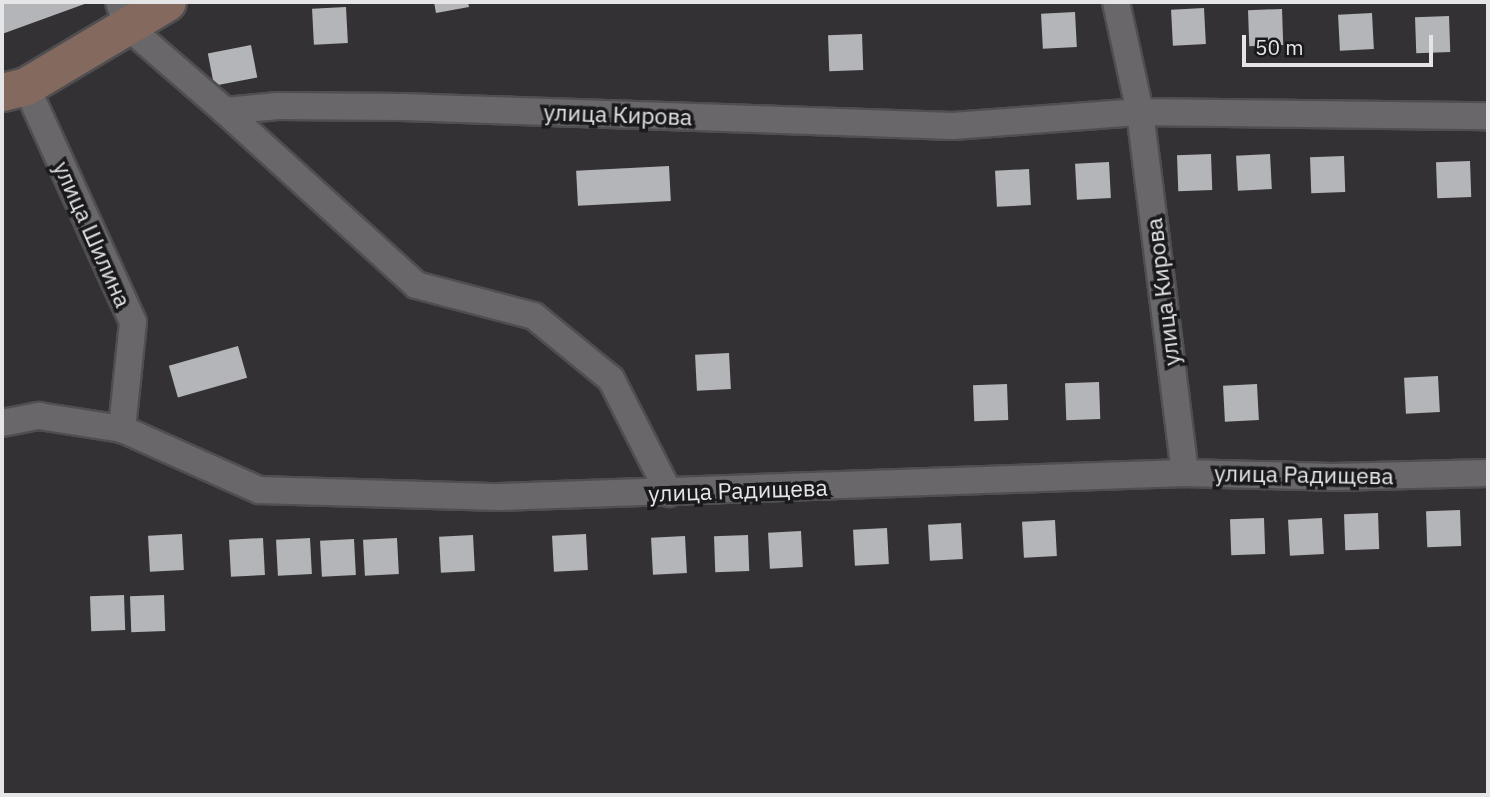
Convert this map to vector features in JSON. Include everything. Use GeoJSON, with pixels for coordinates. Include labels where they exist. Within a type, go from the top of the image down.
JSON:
{"type":"FeatureCollection","features":[{"type":"Feature","properties":{"kind":"street","name":"улица Шилина"},"geometry":{"type":"LineString","coordinates":[[122,429],[133,322],[14,89],[123,14],[167,2]]}},
{"type":"Feature","properties":{"kind":"street","name":"улица Кирова"},"geometry":{"type":"LineString","coordinates":[[1116,2],[1140,112],[1185,472]]}},
{"type":"Feature","properties":{"kind":"street"},"geometry":{"type":"LineString","coordinates":[[123,14],[416,285],[534,316],[611,379],[669,493]]}},
{"type":"Feature","properties":{"kind":"street","name":"улица Кирова"},"geometry":{"type":"LineString","coordinates":[[225,111],[278,106],[402,107],[953,126],[1140,112],[1488,116]]}},
{"type":"Feature","properties":{"kind":"street","name":"улица Радищева"},"geometry":{"type":"LineString","coordinates":[[2,423],[39,416],[122,429],[259,490],[499,497],[669,493],[1185,472],[1333,477],[1488,474]]}},
{"type":"Feature","properties":{"kind":"building"},"geometry":{"type":"Polygon","coordinates":[[[2,2],[90,2],[2,34],[2,2]]]}},
{"type":"Feature","properties":{"kind":"building"},"geometry":{"type":"Polygon","coordinates":[[[434,2],[468,2],[469,7],[436,13],[434,2]]]}},
{"type":"Feature","properties":{"kind":"building"},"geometry":{"type":"Polygon","coordinates":[[[346,7],[348,43],[314,45],[312,9],[346,7]]]}},
{"type":"Feature","properties":{"kind":"building"},"geometry":{"type":"Polygon","coordinates":[[[1204,8],[1206,44],[1173,46],[1171,10],[1204,8]]]}},
{"type":"Feature","properties":{"kind":"building"},"geometry":{"type":"Polygon","coordinates":[[[1282,9],[1283,45],[1249,46],[1248,10],[1282,9]]]}},
{"type":"Feature","properties":{"kind":"building"},"geometry":{"type":"Polygon","coordinates":[[[1075,12],[1077,47],[1043,49],[1041,14],[1075,12]]]}},
{"type":"Feature","properties":{"kind":"building"},"geometry":{"type":"Polygon","coordinates":[[[1372,13],[1374,49],[1340,51],[1338,15],[1372,13]]]}},
{"type":"Feature","properties":{"kind":"building"},"geometry":{"type":"Polygon","coordinates":[[[1449,16],[1450,52],[1416,53],[1415,17],[1449,16]]]}},
{"type":"Feature","properties":{"kind":"building"},"geometry":{"type":"Polygon","coordinates":[[[862,34],[863,70],[829,71],[828,35],[862,34]]]}},
{"type":"Feature","properties":{"kind":"building"},"geometry":{"type":"Polygon","coordinates":[[[251,45],[257,77],[214,86],[208,53],[251,45]]]}},
{"type":"Feature","properties":{"kind":"building"},"geometry":{"type":"Polygon","coordinates":[[[1211,154],[1212,190],[1178,191],[1177,155],[1211,154]]]}},
{"type":"Feature","properties":{"kind":"building"},"geometry":{"type":"Polygon","coordinates":[[[1270,154],[1272,189],[1238,191],[1236,156],[1270,154]]]}},
{"type":"Feature","properties":{"kind":"building"},"geometry":{"type":"Polygon","coordinates":[[[1344,156],[1345,192],[1311,193],[1310,157],[1344,156]]]}},
{"type":"Feature","properties":{"kind":"building"},"geometry":{"type":"Polygon","coordinates":[[[1470,161],[1471,197],[1437,198],[1436,162],[1470,161]]]}},
{"type":"Feature","properties":{"kind":"building"},"geometry":{"type":"Polygon","coordinates":[[[1109,162],[1111,198],[1077,200],[1075,164],[1109,162]]]}},
{"type":"Feature","properties":{"kind":"building"},"geometry":{"type":"Polygon","coordinates":[[[669,166],[671,201],[578,206],[576,171],[669,166]]]}},
{"type":"Feature","properties":{"kind":"building"},"geometry":{"type":"Polygon","coordinates":[[[1029,169],[1031,205],[997,207],[995,171],[1029,169]]]}},
{"type":"Feature","properties":{"kind":"building"},"geometry":{"type":"Polygon","coordinates":[[[238,346],[247,378],[178,398],[169,366],[238,346]]]}},
{"type":"Feature","properties":{"kind":"building"},"geometry":{"type":"Polygon","coordinates":[[[729,353],[731,389],[697,391],[695,355],[729,353]]]}},
{"type":"Feature","properties":{"kind":"building"},"geometry":{"type":"Polygon","coordinates":[[[1438,376],[1440,412],[1406,414],[1404,378],[1438,376]]]}},
{"type":"Feature","properties":{"kind":"building"},"geometry":{"type":"Polygon","coordinates":[[[1099,382],[1100,419],[1066,420],[1065,383],[1099,382]]]}},
{"type":"Feature","properties":{"kind":"building"},"geometry":{"type":"Polygon","coordinates":[[[1007,384],[1008,420],[974,421],[973,385],[1007,384]]]}},
{"type":"Feature","properties":{"kind":"building"},"geometry":{"type":"Polygon","coordinates":[[[1257,384],[1259,420],[1225,422],[1223,386],[1257,384]]]}},
{"type":"Feature","properties":{"kind":"building"},"geometry":{"type":"Polygon","coordinates":[[[1460,510],[1461,546],[1427,547],[1426,511],[1460,510]]]}},
{"type":"Feature","properties":{"kind":"building"},"geometry":{"type":"Polygon","coordinates":[[[1378,513],[1379,549],[1345,550],[1344,514],[1378,513]]]}},
{"type":"Feature","properties":{"kind":"building"},"geometry":{"type":"Polygon","coordinates":[[[1264,518],[1265,554],[1231,555],[1230,519],[1264,518]]]}},
{"type":"Feature","properties":{"kind":"building"},"geometry":{"type":"Polygon","coordinates":[[[1322,518],[1324,554],[1290,556],[1288,520],[1322,518]]]}},
{"type":"Feature","properties":{"kind":"building"},"geometry":{"type":"Polygon","coordinates":[[[1055,520],[1057,556],[1024,558],[1022,522],[1055,520]]]}},
{"type":"Feature","properties":{"kind":"building"},"geometry":{"type":"Polygon","coordinates":[[[961,523],[963,559],[930,561],[928,525],[961,523]]]}},
{"type":"Feature","properties":{"kind":"building"},"geometry":{"type":"Polygon","coordinates":[[[887,528],[889,564],[855,566],[853,530],[887,528]]]}},
{"type":"Feature","properties":{"kind":"building"},"geometry":{"type":"Polygon","coordinates":[[[801,531],[803,567],[770,569],[768,533],[801,531]]]}},
{"type":"Feature","properties":{"kind":"building"},"geometry":{"type":"Polygon","coordinates":[[[182,534],[184,570],[150,572],[148,536],[182,534]]]}},
{"type":"Feature","properties":{"kind":"building"},"geometry":{"type":"Polygon","coordinates":[[[586,534],[588,570],[554,572],[552,536],[586,534]]]}},
{"type":"Feature","properties":{"kind":"building"},"geometry":{"type":"Polygon","coordinates":[[[473,535],[475,571],[441,573],[439,537],[473,535]]]}},
{"type":"Feature","properties":{"kind":"building"},"geometry":{"type":"Polygon","coordinates":[[[748,535],[749,571],[715,572],[714,536],[748,535]]]}},
{"type":"Feature","properties":{"kind":"building"},"geometry":{"type":"Polygon","coordinates":[[[685,536],[687,573],[653,575],[651,538],[685,536]]]}},
{"type":"Feature","properties":{"kind":"building"},"geometry":{"type":"Polygon","coordinates":[[[263,538],[265,575],[231,577],[229,540],[263,538]]]}},
{"type":"Feature","properties":{"kind":"building"},"geometry":{"type":"Polygon","coordinates":[[[310,538],[312,574],[278,576],[276,540],[310,538]]]}},
{"type":"Feature","properties":{"kind":"building"},"geometry":{"type":"Polygon","coordinates":[[[397,538],[399,574],[365,576],[363,540],[397,538]]]}},
{"type":"Feature","properties":{"kind":"building"},"geometry":{"type":"Polygon","coordinates":[[[354,539],[356,575],[322,577],[320,541],[354,539]]]}},
{"type":"Feature","properties":{"kind":"building"},"geometry":{"type":"Polygon","coordinates":[[[124,595],[125,630],[91,631],[90,596],[124,595]]]}},
{"type":"Feature","properties":{"kind":"building"},"geometry":{"type":"Polygon","coordinates":[[[164,595],[165,631],[131,632],[130,596],[164,595]]]}}]}
